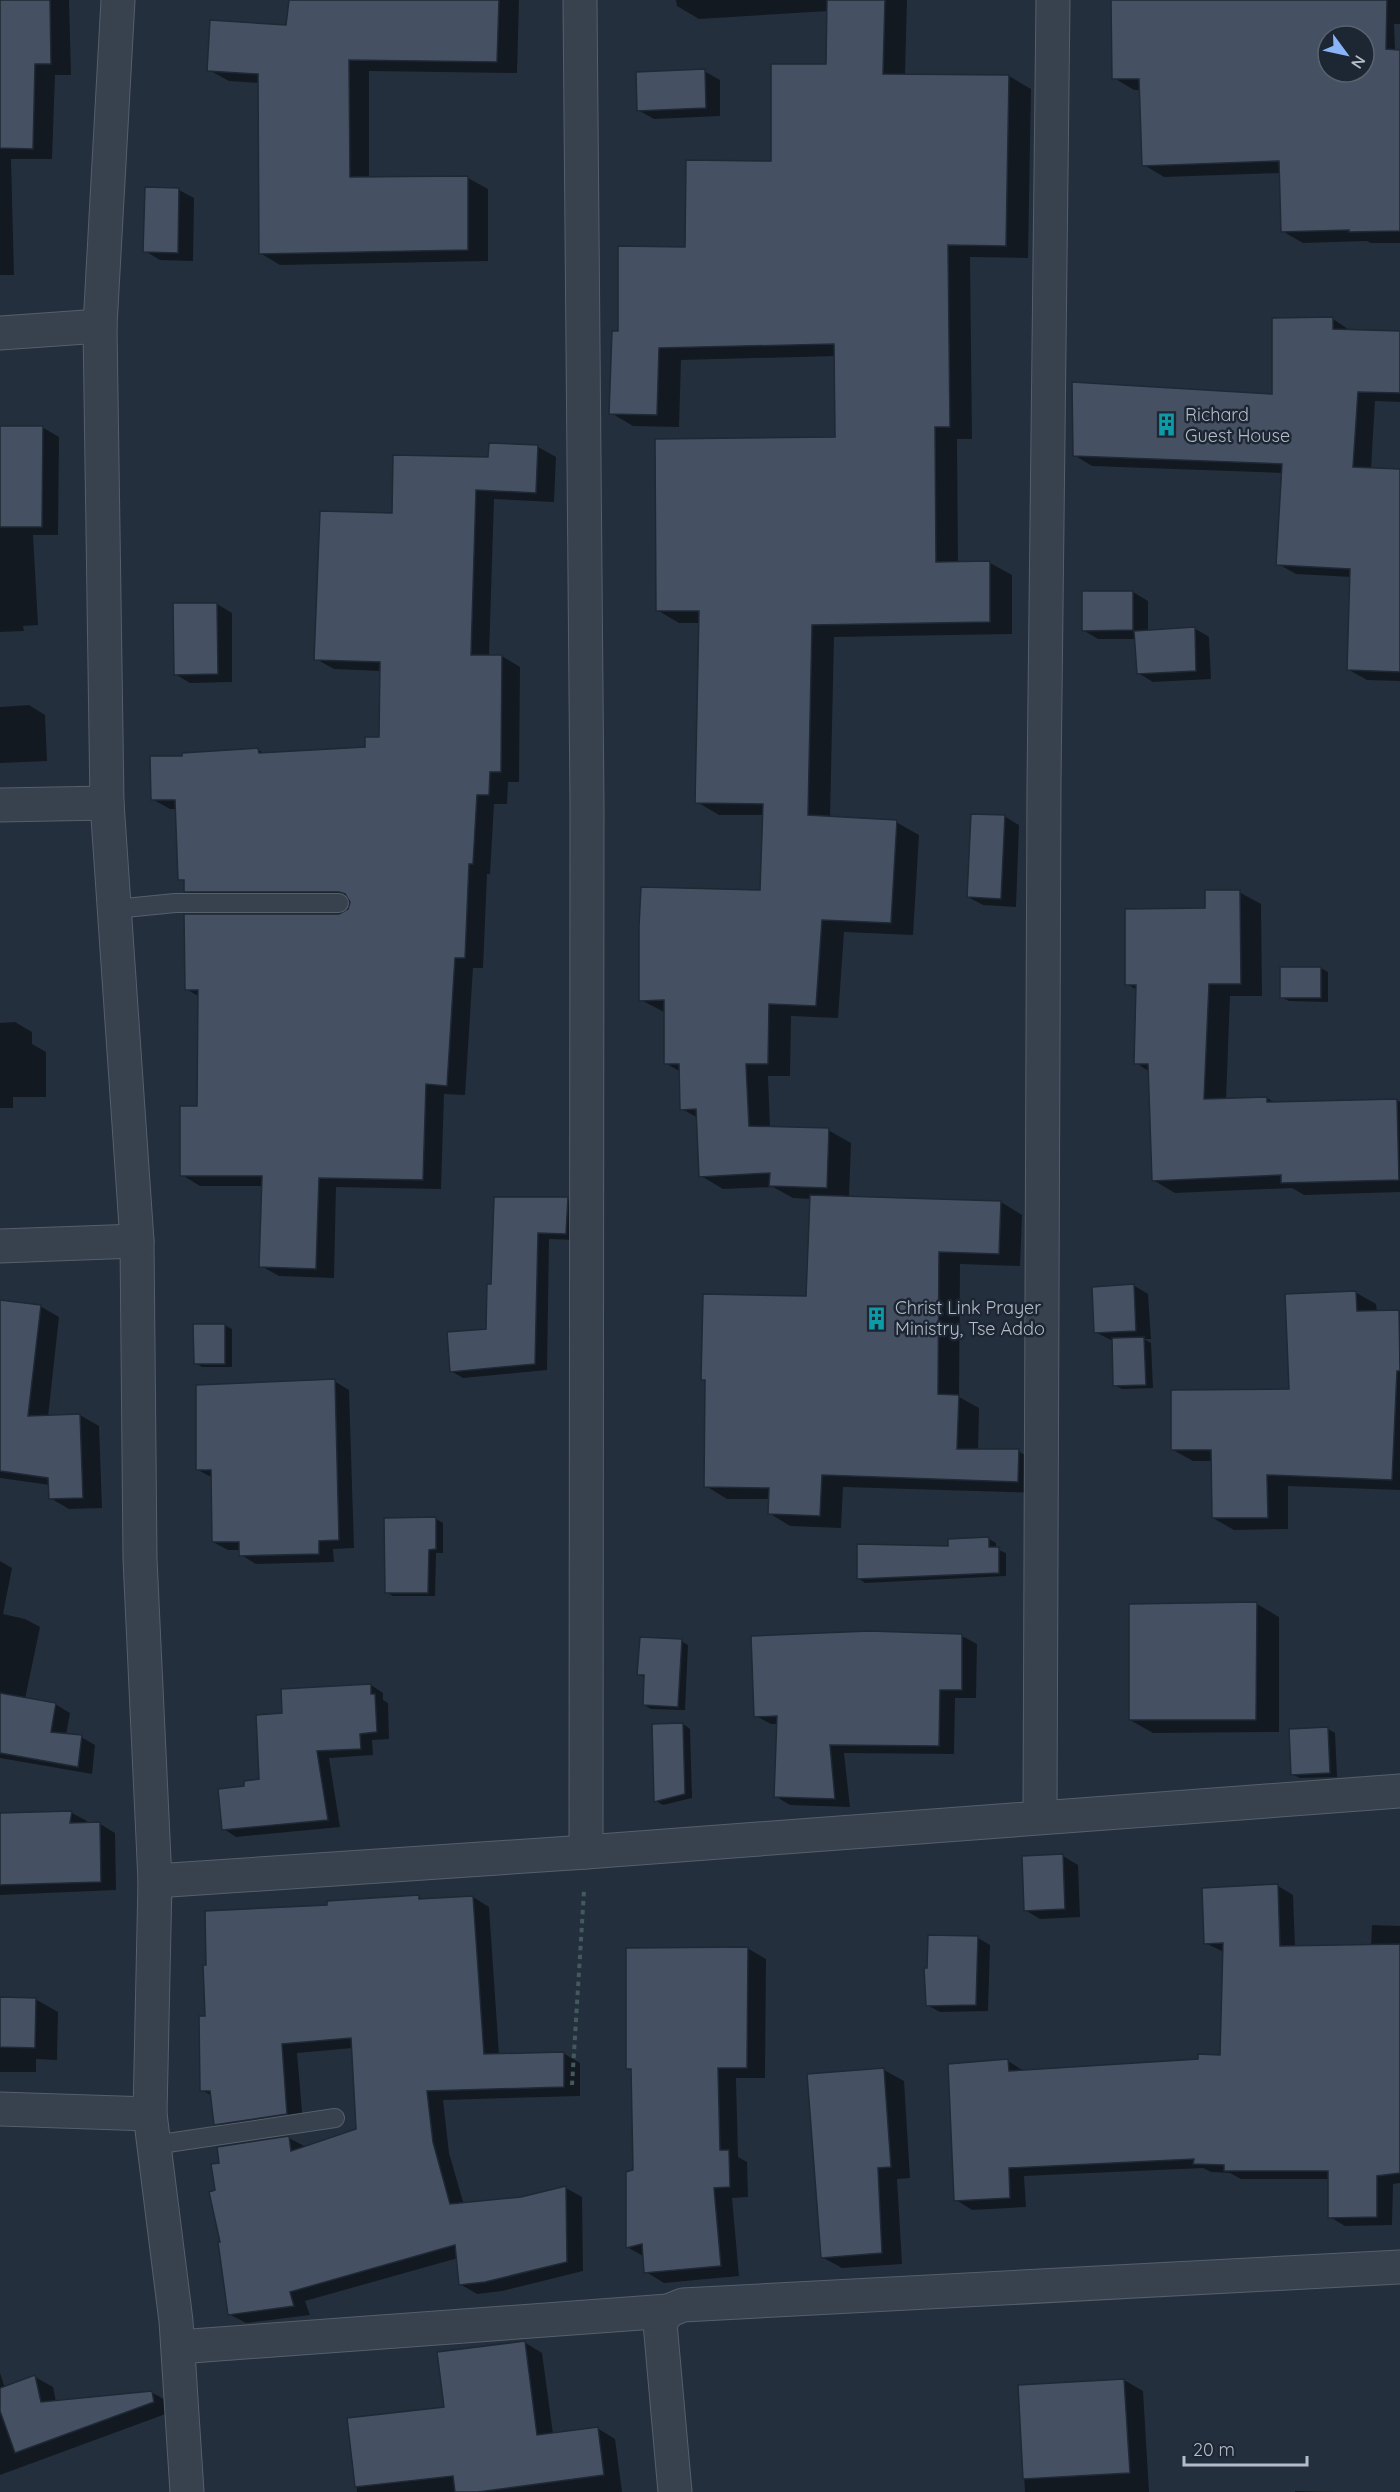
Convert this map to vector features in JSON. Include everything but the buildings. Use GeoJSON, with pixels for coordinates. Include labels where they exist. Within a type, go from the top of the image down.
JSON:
{"type":"FeatureCollection","features":[{"type":"Feature","properties":{"kind":"street"},"geometry":{"type":"LineString","coordinates":[[118,0],[100,326],[107,803],[137,1241],[140,1559],[155,1881],[152,2129],[178,2347],[187,2492]]}},
{"type":"Feature","properties":{"kind":"street"},"geometry":{"type":"LineString","coordinates":[[580,0],[587,806],[586,1852]]}},
{"type":"Feature","properties":{"kind":"street"},"geometry":{"type":"LineString","coordinates":[[1040,1816],[1044,784],[1053,0]]}},
{"type":"Feature","properties":{"kind":"street"},"geometry":{"type":"LineString","coordinates":[[0,333],[100,326]]}},
{"type":"Feature","properties":{"kind":"street"},"geometry":{"type":"LineString","coordinates":[[0,805],[107,803]]}},
{"type":"Feature","properties":{"kind":"street"},"geometry":{"type":"LineString","coordinates":[[0,1246],[137,1241]]}},
{"type":"Feature","properties":{"kind":"street"},"geometry":{"type":"LineString","coordinates":[[155,1881],[586,1852],[1040,1816],[1400,1791]]}},
{"type":"Feature","properties":{"kind":"street"},"geometry":{"type":"LineString","coordinates":[[0,2109],[152,2129]]}},
{"type":"Feature","properties":{"kind":"street"},"geometry":{"type":"LineString","coordinates":[[178,2347],[668,2311],[683,2305],[1400,2267]]}},
{"type":"Feature","properties":{"kind":"street"},"geometry":{"type":"LineString","coordinates":[[668,2311],[660,2323],[675,2492]]}},
{"type":"Feature","properties":{"kind":"lane"},"geometry":{"type":"LineString","coordinates":[[115,909],[176,903],[339,903]]}},
{"type":"Feature","properties":{"kind":"lane"},"geometry":{"type":"LineString","coordinates":[[152,2129],[335,2118]]}},
{"type":"Feature","properties":{"kind":"path"},"geometry":{"type":"LineString","coordinates":[[572,2085],[586,1852]]}},
{"type":"Feature","properties":{"kind":"place","name":"Richard Guest House"},"geometry":{"type":"Point","coordinates":[1167,425]}},
{"type":"Feature","properties":{"kind":"place","name":"Christ Link Prayer Ministry, Tse Addo"},"geometry":{"type":"Point","coordinates":[877,1318]}}]}
